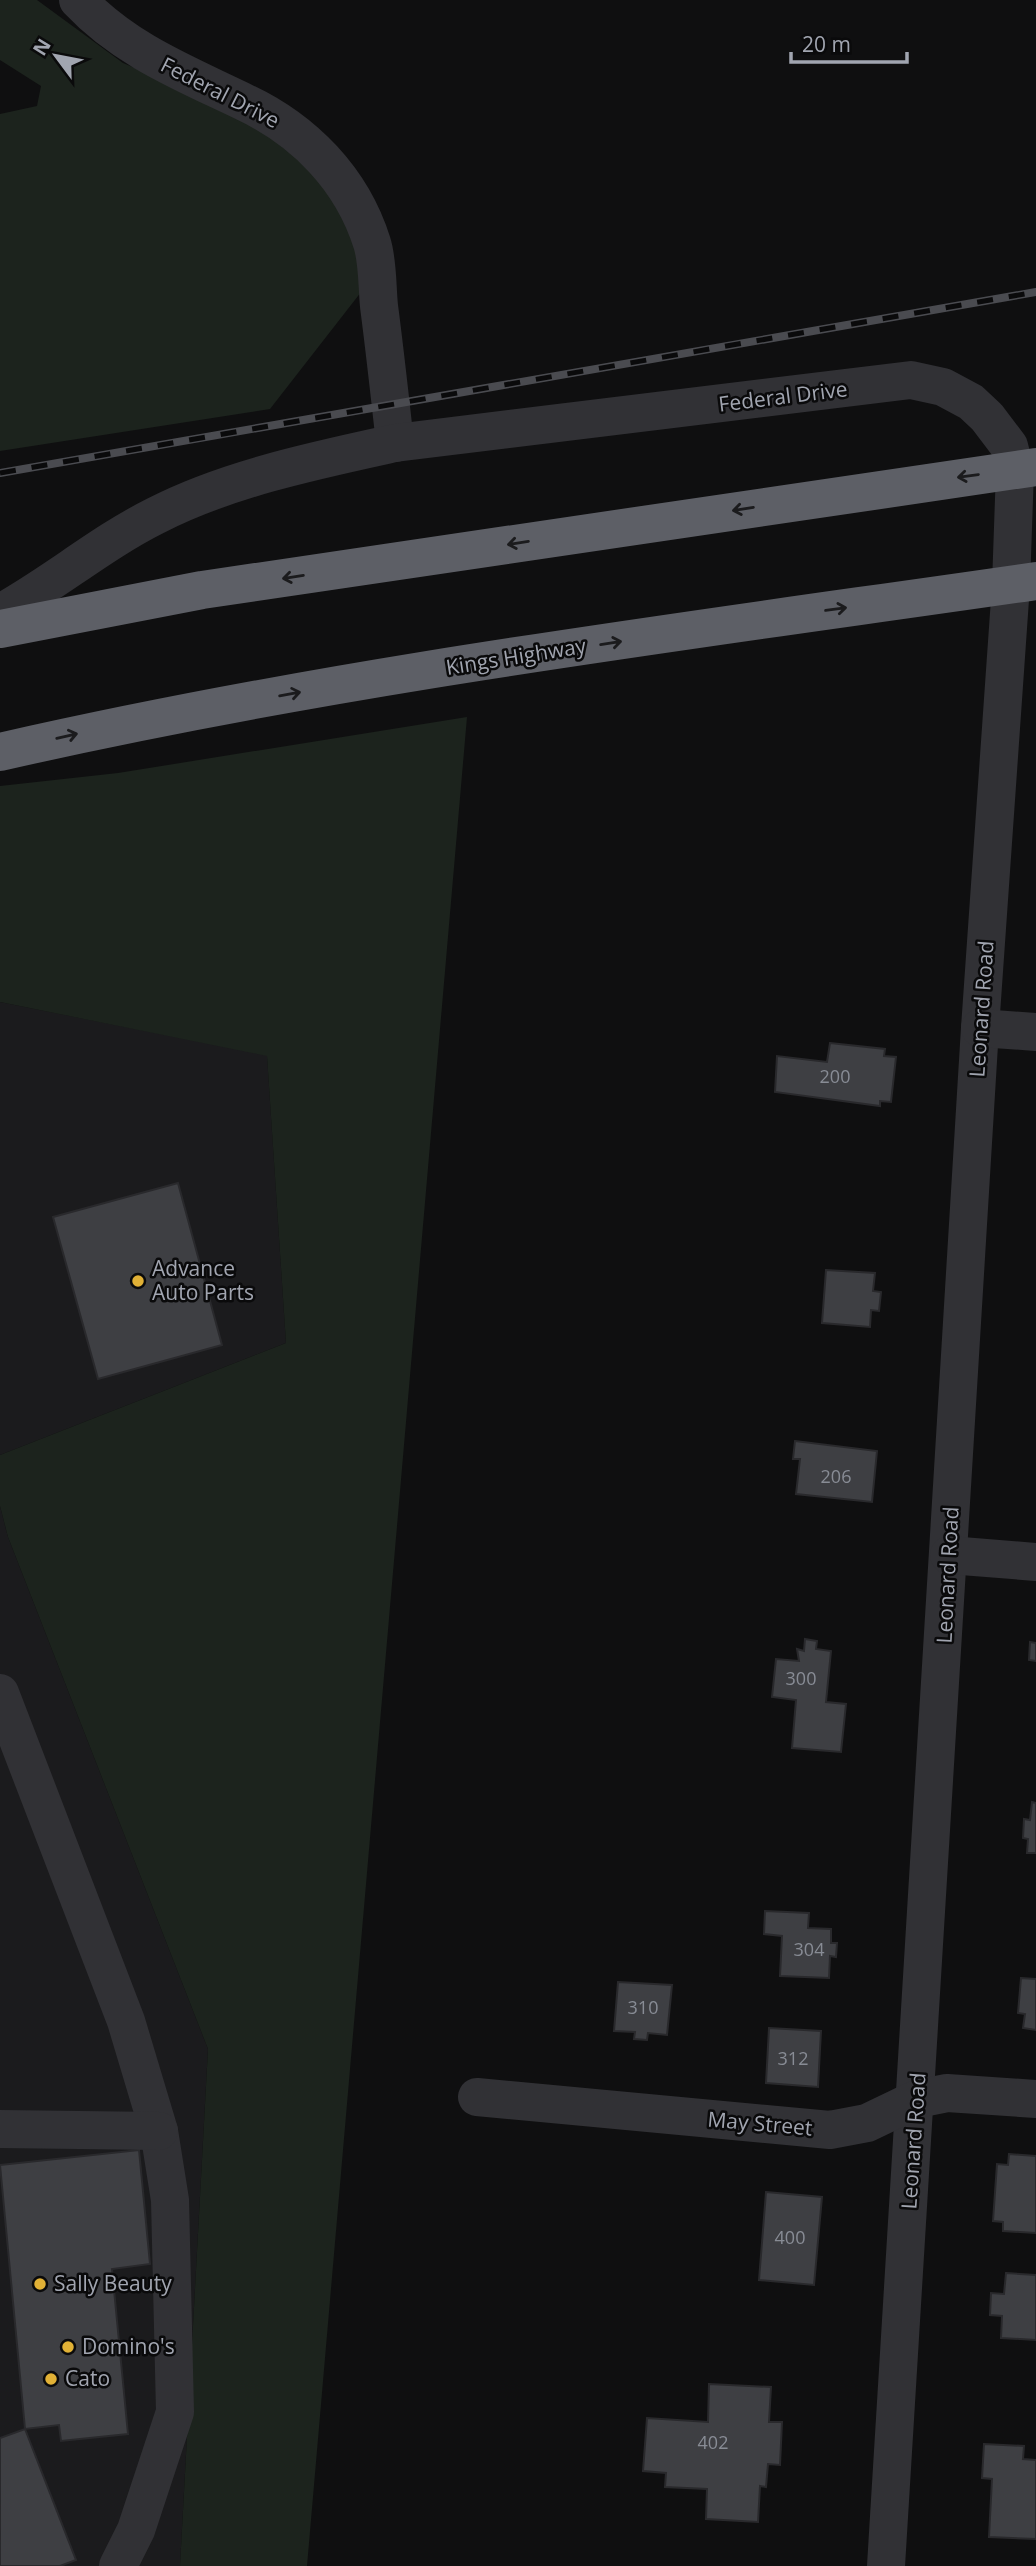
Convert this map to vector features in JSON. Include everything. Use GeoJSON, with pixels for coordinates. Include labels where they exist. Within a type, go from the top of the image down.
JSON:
{"type":"FeatureCollection","features":[{"type":"Feature","properties":{"kind":"highway"},"geometry":{"type":"LineString","coordinates":[[0,629],[202,590],[1025,468]]}},
{"type":"Feature","properties":{"kind":"highway","name":"Kings Highway"},"geometry":{"type":"LineString","coordinates":[[0,752],[108,727],[320,688],[709,627],[1024,583]]}},
{"type":"Feature","properties":{"kind":"street","name":"Federal Drive"},"geometry":{"type":"LineString","coordinates":[[78,0],[97,20],[140,53],[259,109],[297,133],[330,165],[355,202],[372,244],[396,443]]}},
{"type":"Feature","properties":{"kind":"street","name":"Federal Drive"},"geometry":{"type":"LineString","coordinates":[[0,613],[154,516],[206,494],[330,457],[396,443],[911,380],[943,387],[971,402],[987,417],[1025,468],[1024,583]]}},
{"type":"Feature","properties":{"kind":"street","name":"Leonard Road"},"geometry":{"type":"LineString","coordinates":[[886,2566],[917,2099],[980,1028],[1024,583]]}},
{"type":"Feature","properties":{"kind":"street"},"geometry":{"type":"LineString","coordinates":[[980,1028],[1036,1032]]}},
{"type":"Feature","properties":{"kind":"street"},"geometry":{"type":"LineString","coordinates":[[950,1555],[1036,1562]]}},
{"type":"Feature","properties":{"kind":"street"},"geometry":{"type":"LineString","coordinates":[[0,1693],[127,2021],[159,2131],[170,2200],[175,2412],[136,2529],[118,2566]]}},
{"type":"Feature","properties":{"kind":"street","name":"May Street"},"geometry":{"type":"LineString","coordinates":[[477,2097],[830,2130],[867,2123],[917,2099],[947,2092],[1036,2099]]}},
{"type":"Feature","properties":{"kind":"street"},"geometry":{"type":"LineString","coordinates":[[0,2129],[159,2131]]}},
{"type":"Feature","properties":{"kind":"shaded area"},"geometry":{"type":"Polygon","coordinates":[[[0,0],[37,0],[123,63],[257,119],[347,205],[365,287],[270,409],[0,451],[0,114],[37,106],[41,86],[0,60],[0,0]]]}},
{"type":"Feature","properties":{"kind":"shaded area"},"geometry":{"type":"Polygon","coordinates":[[[467,717],[307,2566],[180,2566],[208,2049],[8,1537],[0,1506],[0,1455],[286,1343],[267,1056],[0,1002],[0,786],[118,773],[467,717]]]}},
{"type":"Feature","properties":{"kind":"shaded area"},"geometry":{"type":"Polygon","coordinates":[[[0,1002],[267,1055],[286,1343],[0,1455],[0,1002]]]}},
{"type":"Feature","properties":{"kind":"shaded area"},"geometry":{"type":"Polygon","coordinates":[[[0,1506],[8,1537],[208,2049],[180,2566],[0,2566],[0,1506]]]}},
{"type":"Feature","properties":{"kind":"building"},"geometry":{"type":"Polygon","coordinates":[[[830,1043],[885,1049],[884,1056],[896,1057],[891,1102],[880,1101],[880,1106],[775,1092],[777,1056],[827,1062],[830,1043]]]}},
{"type":"Feature","properties":{"kind":"building","name":"Advance Auto Parts"},"geometry":{"type":"Polygon","coordinates":[[[178,1183],[222,1345],[98,1379],[53,1217],[178,1183]]]}},
{"type":"Feature","properties":{"kind":"building"},"geometry":{"type":"Polygon","coordinates":[[[826,1270],[875,1273],[873,1291],[881,1292],[879,1311],[871,1310],[870,1327],[822,1323],[826,1270]]]}},
{"type":"Feature","properties":{"kind":"building"},"geometry":{"type":"Polygon","coordinates":[[[795,1441],[877,1451],[872,1502],[796,1494],[800,1459],[793,1459],[795,1441]]]}},
{"type":"Feature","properties":{"kind":"building"},"geometry":{"type":"Polygon","coordinates":[[[805,1639],[817,1641],[816,1649],[831,1651],[826,1702],[846,1704],[841,1752],[792,1748],[796,1700],[772,1697],[776,1659],[799,1661],[797,1649],[804,1651],[805,1639]]]}},
{"type":"Feature","properties":{"kind":"building"},"geometry":{"type":"Polygon","coordinates":[[[1030,1642],[1036,1643],[1036,1661],[1029,1660],[1030,1642]]]}},
{"type":"Feature","properties":{"kind":"building"},"geometry":{"type":"Polygon","coordinates":[[[1032,1802],[1036,1803],[1036,1853],[1027,1853],[1028,1839],[1023,1838],[1024,1819],[1030,1820],[1032,1802]]]}},
{"type":"Feature","properties":{"kind":"building"},"geometry":{"type":"Polygon","coordinates":[[[765,1911],[809,1913],[808,1928],[831,1929],[831,1943],[837,1943],[836,1957],[830,1956],[829,1978],[780,1976],[782,1936],[764,1934],[765,1911]]]}},
{"type":"Feature","properties":{"kind":"building"},"geometry":{"type":"Polygon","coordinates":[[[1021,1978],[1036,1979],[1036,2030],[1023,2028],[1025,2014],[1018,2013],[1021,1978]]]}},
{"type":"Feature","properties":{"kind":"building"},"geometry":{"type":"Polygon","coordinates":[[[618,1982],[672,1985],[667,2035],[648,2033],[647,2040],[634,2039],[635,2032],[614,2031],[618,1982]]]}},
{"type":"Feature","properties":{"kind":"building"},"geometry":{"type":"Polygon","coordinates":[[[769,2028],[821,2031],[818,2087],[766,2083],[769,2028]]]}},
{"type":"Feature","properties":{"kind":"building","name":"Domino's"},"geometry":{"type":"Polygon","coordinates":[[[139,2150],[150,2264],[112,2269],[128,2434],[61,2441],[59,2425],[25,2429],[0,2165],[139,2150]]]}},
{"type":"Feature","properties":{"kind":"building"},"geometry":{"type":"Polygon","coordinates":[[[1009,2154],[1036,2156],[1036,2233],[1003,2231],[1003,2222],[993,2221],[997,2164],[1008,2165],[1009,2154]]]}},
{"type":"Feature","properties":{"kind":"building"},"geometry":{"type":"Polygon","coordinates":[[[766,2192],[822,2197],[814,2285],[759,2280],[766,2192]]]}},
{"type":"Feature","properties":{"kind":"building"},"geometry":{"type":"Polygon","coordinates":[[[1006,2273],[1036,2275],[1036,2340],[1001,2338],[1002,2316],[990,2315],[991,2293],[1004,2294],[1006,2273]]]}},
{"type":"Feature","properties":{"kind":"building"},"geometry":{"type":"Polygon","coordinates":[[[709,2384],[771,2387],[769,2422],[782,2422],[780,2465],[768,2464],[766,2487],[760,2486],[758,2522],[706,2519],[707,2489],[665,2487],[666,2473],[643,2471],[647,2418],[708,2422],[709,2384]]]}},
{"type":"Feature","properties":{"kind":"building"},"geometry":{"type":"Polygon","coordinates":[[[25,2429],[76,2560],[60,2566],[0,2566],[0,2438],[25,2429]]]}},
{"type":"Feature","properties":{"kind":"building"},"geometry":{"type":"Polygon","coordinates":[[[984,2444],[1024,2446],[1023,2459],[1036,2460],[1036,2539],[989,2537],[992,2479],[982,2478],[984,2444]]]}},
{"type":"Feature","properties":{"kind":"railway"},"geometry":{"type":"LineString","coordinates":[[0,473],[1036,292]]}},
{"type":"Feature","properties":{"kind":"place","name":"Advance Auto Parts"},"geometry":{"type":"Point","coordinates":[138,1281]}},
{"type":"Feature","properties":{"kind":"place","name":"Sally Beauty"},"geometry":{"type":"Point","coordinates":[40,2284]}},
{"type":"Feature","properties":{"kind":"place","name":"Domino's"},"geometry":{"type":"Point","coordinates":[68,2347]}},
{"type":"Feature","properties":{"kind":"place","name":"Cato"},"geometry":{"type":"Point","coordinates":[51,2379]}}]}
